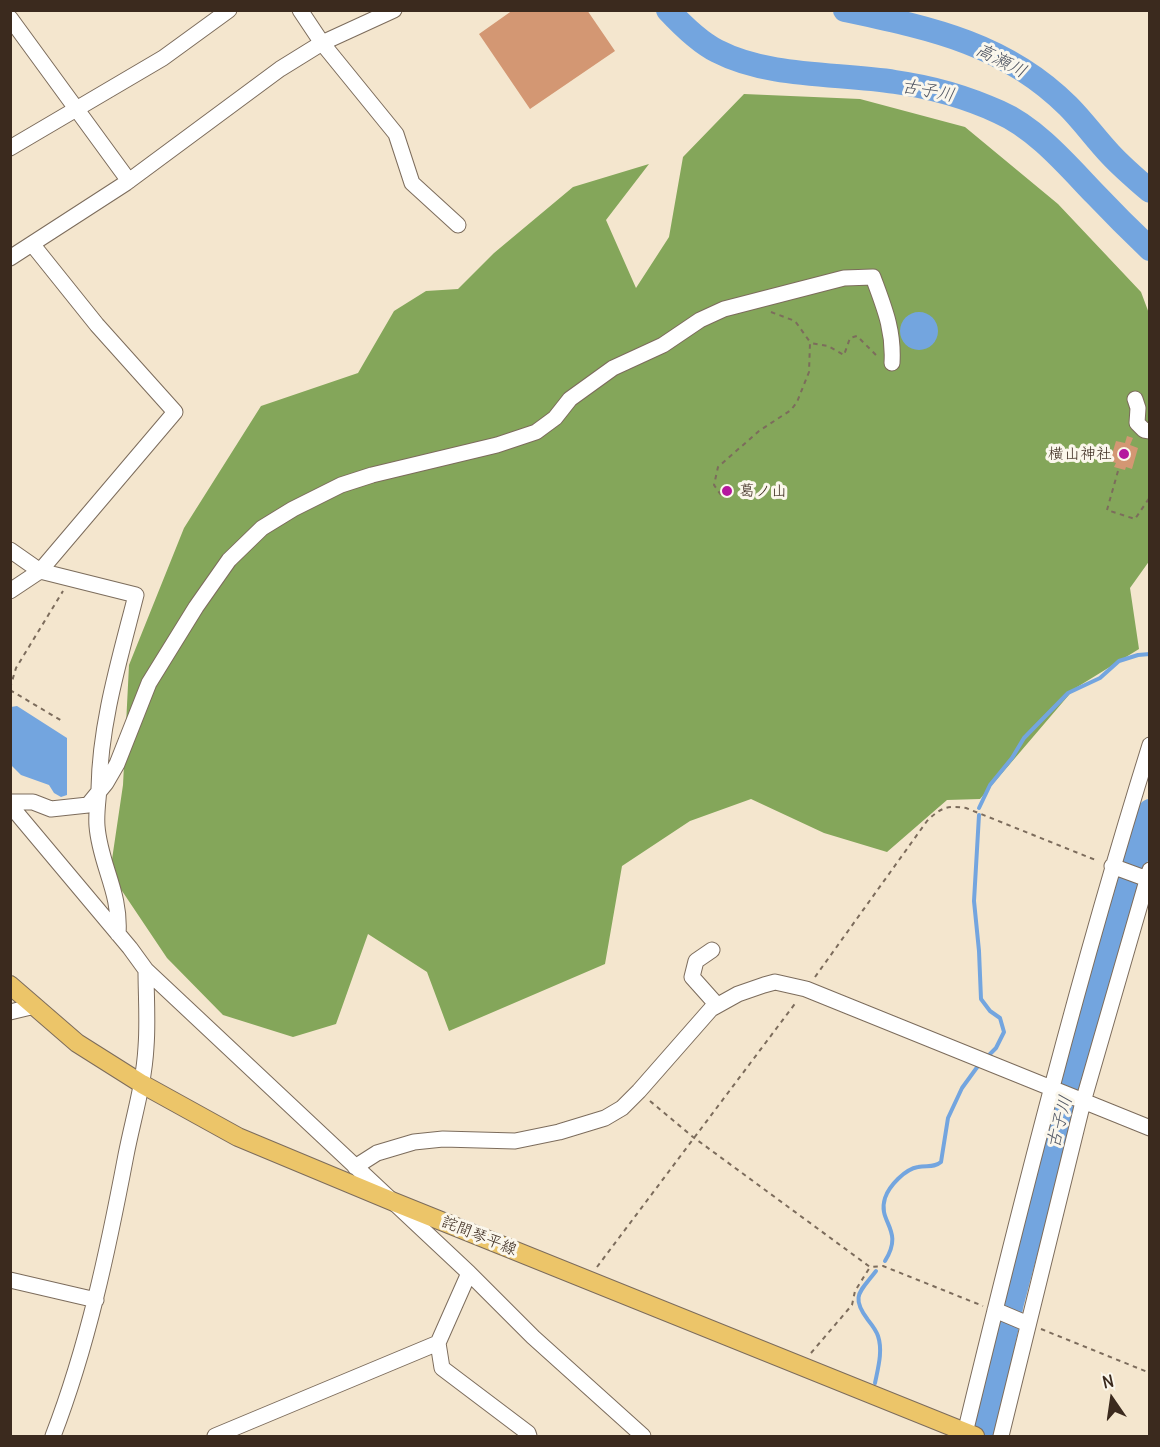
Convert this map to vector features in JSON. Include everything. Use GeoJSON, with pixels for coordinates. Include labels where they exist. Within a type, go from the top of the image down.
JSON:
{"type":"FeatureCollection","features":[{"type":"Feature","properties":{"kind":"main road","name":"詫間琴平線"},"geometry":{"type":"LineString","coordinates":[[10,985],[77,1043],[142,1084],[238,1137],[970,1435]]}},
{"type":"Feature","properties":{"kind":"street"},"geometry":{"type":"LineString","coordinates":[[10,148],[163,58],[229,10]]}},
{"type":"Feature","properties":{"kind":"street"},"geometry":{"type":"LineString","coordinates":[[300,10],[322,43],[396,134],[412,183],[458,225]]}},
{"type":"Feature","properties":{"kind":"street"},"geometry":{"type":"LineString","coordinates":[[10,258],[129,181],[280,69],[322,43],[394,10]]}},
{"type":"Feature","properties":{"kind":"street"},"geometry":{"type":"LineString","coordinates":[[10,18],[129,181]]}},
{"type":"Feature","properties":{"kind":"street"},"geometry":{"type":"LineString","coordinates":[[10,591],[40,571],[175,412],[97,325],[32,244]]}},
{"type":"Feature","properties":{"kind":"street"},"geometry":{"type":"LineString","coordinates":[[10,803],[33,802],[51,808],[88,805],[106,783],[117,764],[149,683],[229,560],[262,528],[293,508],[341,484],[496,445],[536,432],[555,418],[570,399],[600,377],[663,345],[700,320],[724,309],[844,278],[873,277],[888,320],[893,343],[892,363]]}},
{"type":"Feature","properties":{"kind":"street"},"geometry":{"type":"LineString","coordinates":[[1136,399],[1137,423],[1144,430],[1149,431]]}},
{"type":"Feature","properties":{"kind":"street"},"geometry":{"type":"LineString","coordinates":[[10,549],[40,571],[136,595],[113,687],[98,768],[97,826],[105,865],[115,891],[119,916],[118,934]]}},
{"type":"Feature","properties":{"kind":"street"},"geometry":{"type":"LineString","coordinates":[[970,1435],[995,1311],[1112,866],[1149,746]]}},
{"type":"Feature","properties":{"kind":"street"},"geometry":{"type":"LineString","coordinates":[[10,803],[146,970],[469,1273],[533,1337],[643,1437]]}},
{"type":"Feature","properties":{"kind":"street"},"geometry":{"type":"LineString","coordinates":[[1001,1437],[1083,1102],[1149,876],[1112,866]]}},
{"type":"Feature","properties":{"kind":"street"},"geometry":{"type":"LineString","coordinates":[[712,950],[696,961],[692,977],[717,1005]]}},
{"type":"Feature","properties":{"kind":"street"},"geometry":{"type":"LineString","coordinates":[[53,1437],[96,1300],[129,1135],[142,1084],[146,1046],[146,970]]}},
{"type":"Feature","properties":{"kind":"street"},"geometry":{"type":"LineString","coordinates":[[355,1167],[377,1153],[414,1142],[444,1139],[515,1141],[567,1130],[605,1118],[622,1108],[639,1091],[711,1009],[738,994],[775,982],[806,989],[1149,1128]]}},
{"type":"Feature","properties":{"kind":"street"},"geometry":{"type":"LineString","coordinates":[[10,1012],[35,1006]]}},
{"type":"Feature","properties":{"kind":"street"},"geometry":{"type":"LineString","coordinates":[[469,1273],[438,1343],[442,1368],[528,1433],[529,1437]]}},
{"type":"Feature","properties":{"kind":"street"},"geometry":{"type":"LineString","coordinates":[[10,1280],[96,1300]]}},
{"type":"Feature","properties":{"kind":"street"},"geometry":{"type":"LineString","coordinates":[[995,1311],[1028,1324]]}},
{"type":"Feature","properties":{"kind":"street"},"geometry":{"type":"LineString","coordinates":[[215,1437],[438,1343]]}},
{"type":"Feature","properties":{"kind":"path"},"geometry":{"type":"LineString","coordinates":[[721,495],[714,485],[718,467],[759,431],[791,410],[797,402],[809,372],[810,343],[795,321],[782,314],[763,310]]}},
{"type":"Feature","properties":{"kind":"path"},"geometry":{"type":"LineString","coordinates":[[810,343],[828,346],[844,355],[850,338],[856,336],[879,358],[892,363]]}},
{"type":"Feature","properties":{"kind":"path"},"geometry":{"type":"LineString","coordinates":[[1118,471],[1107,510],[1135,519],[1149,497]]}},
{"type":"Feature","properties":{"kind":"path"},"geometry":{"type":"LineString","coordinates":[[62,722],[10,689],[16,668],[71,579]]}},
{"type":"Feature","properties":{"kind":"path"},"geometry":{"type":"LineString","coordinates":[[588,1279],[806,989],[927,821],[940,809],[957,806],[966,808],[1112,866]]}},
{"type":"Feature","properties":{"kind":"path"},"geometry":{"type":"LineString","coordinates":[[639,1091],[693,1137],[870,1267],[883,1266],[995,1311]]}},
{"type":"Feature","properties":{"kind":"path"},"geometry":{"type":"LineString","coordinates":[[801,1365],[852,1305],[855,1291],[870,1267]]}},
{"type":"Feature","properties":{"kind":"path"},"geometry":{"type":"LineString","coordinates":[[1028,1324],[1149,1373]]}},
{"type":"Feature","properties":{"kind":"green space"},"geometry":{"type":"Polygon","coordinates":[[[744,94],[860,99],[965,127],[1058,204],[1141,292],[1150,316],[1150,560],[1130,588],[1139,649],[1074,689],[980,799],[947,800],[887,852],[824,833],[751,799],[690,821],[622,866],[605,964],[449,1031],[427,972],[368,934],[336,1024],[293,1037],[223,1015],[167,958],[110,873],[123,785],[129,665],[184,528],[261,406],[358,373],[394,311],[426,291],[458,289],[494,253],[573,187],[649,164],[606,220],[636,288],[669,237],[683,157],[744,94]]]}},
{"type":"Feature","properties":{"kind":"water"},"geometry":{"type":"Polygon","coordinates":[[[919,312],[932,318],[938,331],[932,344],[919,350],[906,344],[900,331],[906,318],[919,312]]]}},
{"type":"Feature","properties":{"kind":"water"},"geometry":{"type":"Polygon","coordinates":[[[17,706],[67,738],[67,795],[61,797],[54,793],[49,785],[21,775],[11,765],[11,707],[17,706]]]}},
{"type":"Feature","properties":{"kind":"building"},"geometry":{"type":"Polygon","coordinates":[[[513,10],[587,10],[615,51],[530,109],[479,34],[513,10]]]}},
{"type":"Feature","properties":{"kind":"building","name":"横山神社"},"geometry":{"type":"Polygon","coordinates":[[[1127,436],[1133,438],[1130,445],[1138,448],[1132,469],[1126,467],[1125,470],[1114,467],[1116,463],[1110,461],[1116,441],[1125,443],[1127,436]]]}},
{"type":"Feature","properties":{"kind":"waterway","name":"古子川"},"geometry":{"type":"LineString","coordinates":[[668,10],[704,43],[737,60],[781,70],[873,79],[922,87],[961,97],[999,112],[1039,138],[1150,249]]}},
{"type":"Feature","properties":{"kind":"waterway","name":"高瀬川"},"geometry":{"type":"LineString","coordinates":[[845,10],[906,24],[964,41],[1018,67],[1068,106],[1115,159],[1150,191]]}},
{"type":"Feature","properties":{"kind":"waterway"},"geometry":{"type":"LineString","coordinates":[[979,808],[990,785],[1012,758],[1024,738],[1068,693],[1100,678],[1119,661],[1150,654]]}},
{"type":"Feature","properties":{"kind":"waterway","name":"古子川"},"geometry":{"type":"LineString","coordinates":[[983,1436],[1012,1303],[1076,1062],[1150,811]]}},
{"type":"Feature","properties":{"kind":"waterway"},"geometry":{"type":"LineString","coordinates":[[979,815],[974,901],[981,999],[990,1011],[1000,1018],[1004,1032],[996,1048],[988,1056]]}},
{"type":"Feature","properties":{"kind":"waterway"},"geometry":{"type":"LineString","coordinates":[[885,1261],[892,1241],[892,1234],[884,1214],[887,1193],[898,1179],[913,1168],[936,1165],[941,1162],[948,1118],[962,1088],[978,1066]]}},
{"type":"Feature","properties":{"kind":"waterway"},"geometry":{"type":"LineString","coordinates":[[875,1383],[880,1360],[878,1336],[859,1305],[858,1299],[862,1289],[876,1271]]}},
{"type":"Feature","properties":{"kind":"place","name":"横山神社"},"geometry":{"type":"Point","coordinates":[1124,454]}},
{"type":"Feature","properties":{"kind":"place","name":"葛ノ山"},"geometry":{"type":"Point","coordinates":[727,491]}}]}
